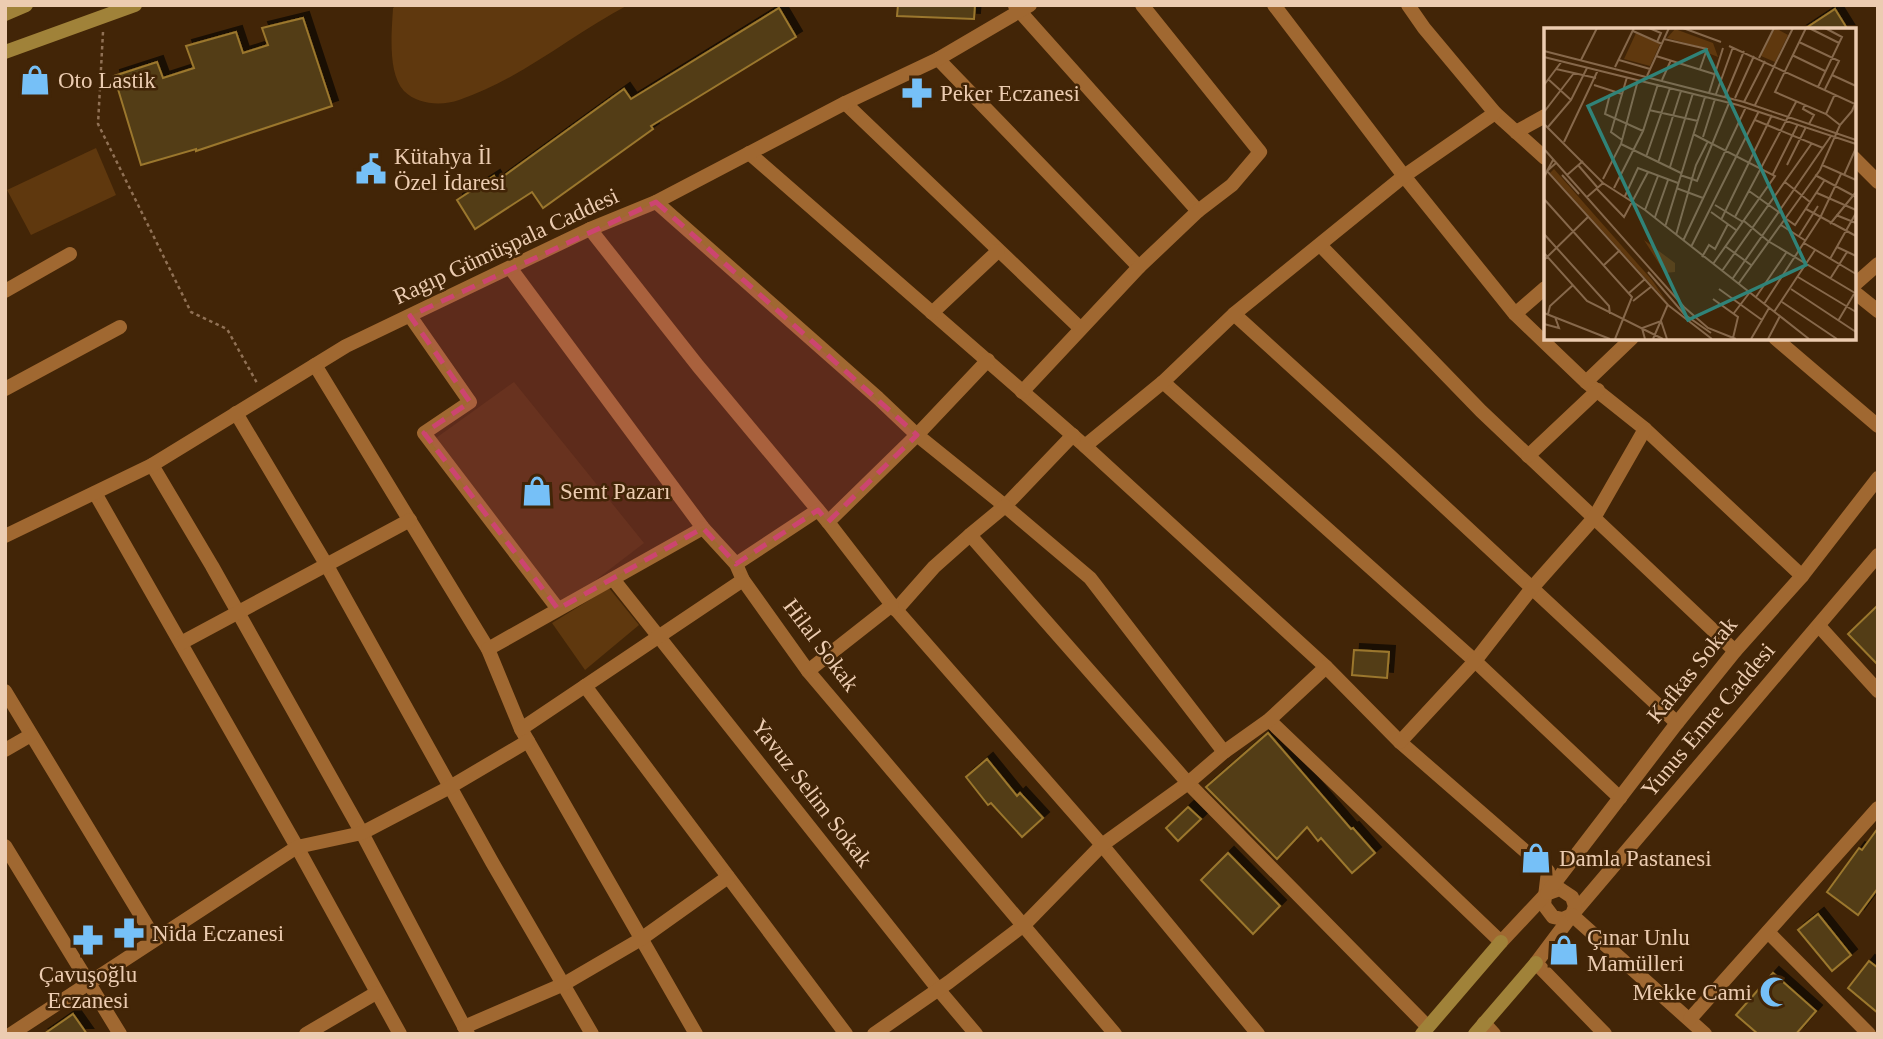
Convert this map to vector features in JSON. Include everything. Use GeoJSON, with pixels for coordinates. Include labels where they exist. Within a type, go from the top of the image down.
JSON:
{"type":"FeatureCollection","features":[{"type":"Feature","properties":{"kind":"street"},"geometry":{"type":"LineString","coordinates":[[5,15],[26,5]]}},
{"type":"Feature","properties":{"kind":"street"},"geometry":{"type":"LineString","coordinates":[[5,52],[135,5]]}},
{"type":"Feature","properties":{"kind":"street"},"geometry":{"type":"LineString","coordinates":[[1022,392],[1139,267],[1198,211],[1232,185],[1261,152],[1142,5]]}},
{"type":"Feature","properties":{"kind":"street"},"geometry":{"type":"LineString","coordinates":[[1274,5],[1404,176],[1515,314],[1592,386],[1645,429],[1802,576]]}},
{"type":"Feature","properties":{"kind":"street"},"geometry":{"type":"LineString","coordinates":[[1408,5],[1495,113],[1544,157]]}},
{"type":"Feature","properties":{"kind":"street"},"geometry":{"type":"LineString","coordinates":[[1021,7],[1198,211]]}},
{"type":"Feature","properties":{"kind":"street","name":"Ragıp Gümüşpala Caddesi"},"geometry":{"type":"LineString","coordinates":[[5,537],[152,465],[346,346],[590,229],[656,202],[845,103],[938,59],[1021,7]]}},
{"type":"Feature","properties":{"kind":"street"},"geometry":{"type":"LineString","coordinates":[[938,59],[1139,267]]}},
{"type":"Feature","properties":{"kind":"street"},"geometry":{"type":"LineString","coordinates":[[845,103],[1080,328]]}},
{"type":"Feature","properties":{"kind":"street"},"geometry":{"type":"LineString","coordinates":[[1085,446],[1163,382],[1234,314],[1404,176],[1495,113]]}},
{"type":"Feature","properties":{"kind":"street"},"geometry":{"type":"LineString","coordinates":[[1516,132],[1544,117]]}},
{"type":"Feature","properties":{"kind":"street"},"geometry":{"type":"LineString","coordinates":[[749,153],[1073,435],[1326,667],[1400,742],[1548,871],[1544,905],[1553,918],[1563,919],[1572,915],[1575,906],[1568,893],[1560,889],[1546,894]]}},
{"type":"Feature","properties":{"kind":"street"},"geometry":{"type":"LineString","coordinates":[[1855,159],[1878,182]]}},
{"type":"Feature","properties":{"kind":"street"},"geometry":{"type":"LineString","coordinates":[[656,202],[917,435],[1090,578],[1224,752]]}},
{"type":"Feature","properties":{"kind":"street"},"geometry":{"type":"LineString","coordinates":[[590,229],[698,366],[828,522],[894,608],[1102,845],[1258,1034]]}},
{"type":"Feature","properties":{"kind":"street"},"geometry":{"type":"LineString","coordinates":[[1321,246],[1480,411],[1735,651]]}},
{"type":"Feature","properties":{"kind":"street"},"geometry":{"type":"LineString","coordinates":[[932,313],[998,251]]}},
{"type":"Feature","properties":{"kind":"street"},"geometry":{"type":"LineString","coordinates":[[5,291],[69,254]]}},
{"type":"Feature","properties":{"kind":"street"},"geometry":{"type":"LineString","coordinates":[[1855,286],[1878,264]]}},
{"type":"Feature","properties":{"kind":"street","name":"Hilal Sokak"},"geometry":{"type":"LineString","coordinates":[[511,269],[703,528],[736,564],[743,580],[808,671],[1115,1034]]}},
{"type":"Feature","properties":{"kind":"street"},"geometry":{"type":"LineString","coordinates":[[1515,314],[1544,289]]}},
{"type":"Feature","properties":{"kind":"street"},"geometry":{"type":"LineString","coordinates":[[1855,290],[1878,311]]}},
{"type":"Feature","properties":{"kind":"street"},"geometry":{"type":"LineString","coordinates":[[1234,314],[1677,723]]}},
{"type":"Feature","properties":{"kind":"street"},"geometry":{"type":"LineString","coordinates":[[410,316],[470,402],[424,433],[558,609]]}},
{"type":"Feature","properties":{"kind":"street"},"geometry":{"type":"LineString","coordinates":[[5,389],[120,327]]}},
{"type":"Feature","properties":{"kind":"street"},"geometry":{"type":"LineString","coordinates":[[1528,456],[1630,340]]}},
{"type":"Feature","properties":{"kind":"street"},"geometry":{"type":"LineString","coordinates":[[1777,340],[1878,426]]}},
{"type":"Feature","properties":{"kind":"street"},"geometry":{"type":"LineString","coordinates":[[828,522],[917,435],[988,360]]}},
{"type":"Feature","properties":{"kind":"street"},"geometry":{"type":"LineString","coordinates":[[315,365],[488,649],[525,735],[696,1034]]}},
{"type":"Feature","properties":{"kind":"street"},"geometry":{"type":"LineString","coordinates":[[1163,382],[1475,661],[1620,798]]}},
{"type":"Feature","properties":{"kind":"street"},"geometry":{"type":"LineString","coordinates":[[236,413],[326,564],[592,1034]]}},
{"type":"Feature","properties":{"kind":"street"},"geometry":{"type":"LineString","coordinates":[[1400,742],[1475,661],[1532,588],[1594,518],[1645,429]]}},
{"type":"Feature","properties":{"kind":"street"},"geometry":{"type":"LineString","coordinates":[[808,671],[894,608],[934,567],[1005,506],[1073,435]]}},
{"type":"Feature","properties":{"kind":"street"},"geometry":{"type":"LineString","coordinates":[[152,465],[362,833],[466,1030],[564,984],[641,939],[728,877]]}},
{"type":"Feature","properties":{"kind":"street","name":"Kafkas Sokak"},"geometry":{"type":"LineString","coordinates":[[1501,942],[1546,894],[1677,723],[1735,651],[1802,576],[1878,478]]}},
{"type":"Feature","properties":{"kind":"street"},"geometry":{"type":"LineString","coordinates":[[95,493],[297,847],[400,1034]]}},
{"type":"Feature","properties":{"kind":"street"},"geometry":{"type":"LineString","coordinates":[[736,564],[817,510]]}},
{"type":"Feature","properties":{"kind":"street"},"geometry":{"type":"LineString","coordinates":[[181,643],[410,520]]}},
{"type":"Feature","properties":{"kind":"street"},"geometry":{"type":"LineString","coordinates":[[488,649],[703,528]]}},
{"type":"Feature","properties":{"kind":"street"},"geometry":{"type":"LineString","coordinates":[[970,535],[1188,783],[1424,1030],[1501,942],[1269,720]]}},
{"type":"Feature","properties":{"kind":"street","name":"Yunus Emre Caddesi"},"geometry":{"type":"LineString","coordinates":[[1536,963],[1572,915],[1878,555]]}},
{"type":"Feature","properties":{"kind":"street","name":"Yavuz Selim Sokak"},"geometry":{"type":"LineString","coordinates":[[613,579],[976,1034]]}},
{"type":"Feature","properties":{"kind":"street"},"geometry":{"type":"LineString","coordinates":[[11,1034],[297,847],[362,833],[450,787],[525,735],[585,687],[743,580]]}},
{"type":"Feature","properties":{"kind":"street"},"geometry":{"type":"LineString","coordinates":[[1819,625],[1878,691]]}},
{"type":"Feature","properties":{"kind":"street"},"geometry":{"type":"LineString","coordinates":[[874,1034],[1024,925],[1102,845],[1269,720],[1326,667]]}},
{"type":"Feature","properties":{"kind":"street"},"geometry":{"type":"LineString","coordinates":[[585,687],[846,1034]]}},
{"type":"Feature","properties":{"kind":"street"},"geometry":{"type":"LineString","coordinates":[[5,691],[155,939]]}},
{"type":"Feature","properties":{"kind":"street"},"geometry":{"type":"LineString","coordinates":[[5,750],[32,735]]}},
{"type":"Feature","properties":{"kind":"street"},"geometry":{"type":"LineString","coordinates":[[1690,1019],[1878,808]]}},
{"type":"Feature","properties":{"kind":"street"},"geometry":{"type":"LineString","coordinates":[[5,846],[120,1034]]}},
{"type":"Feature","properties":{"kind":"street"},"geometry":{"type":"LineString","coordinates":[[1572,915],[1705,1034]]}},
{"type":"Feature","properties":{"kind":"street"},"geometry":{"type":"LineString","coordinates":[[1768,932],[1868,1034]]}},
{"type":"Feature","properties":{"kind":"street"},"geometry":{"type":"LineString","coordinates":[[1485,1030],[1536,963],[1605,1034]]}},
{"type":"Feature","properties":{"kind":"street"},"geometry":{"type":"LineString","coordinates":[[306,1034],[376,993]]}},
{"type":"Feature","properties":{"kind":"path"},"geometry":{"type":"LineString","coordinates":[[104,15],[99,124],[191,312],[227,329],[264,396]]}},
{"type":"Feature","properties":{"kind":"highlighted area"},"geometry":{"type":"Polygon","coordinates":[[[656,202],[917,435],[828,522],[818,510],[736,564],[703,528],[558,609],[424,433],[470,402],[410,316],[656,202]]]}},
{"type":"Feature","properties":{"kind":"shaded area"},"geometry":{"type":"Polygon","coordinates":[[[397,5],[628,5],[504,81],[459,100],[438,103],[423,102],[410,96],[404,91],[395,74],[392,39],[393,8],[397,5]]]}},
{"type":"Feature","properties":{"kind":"shaded area"},"geometry":{"type":"Polygon","coordinates":[[[96,148],[116,195],[31,235],[7,190],[96,148]]]}},
{"type":"Feature","properties":{"kind":"shaded area","name":"Semt Pazarı"},"geometry":{"type":"Polygon","coordinates":[[[514,382],[644,543],[558,609],[436,438],[514,382]]]}},
{"type":"Feature","properties":{"kind":"shaded area"},"geometry":{"type":"Polygon","coordinates":[[[609,588],[639,625],[585,670],[552,623],[609,588]]]}},
{"type":"Feature","properties":{"kind":"building"},"geometry":{"type":"Polygon","coordinates":[[[898,5],[975,5],[974,19],[897,16],[898,5]]]}},
{"type":"Feature","properties":{"kind":"building"},"geometry":{"type":"Polygon","coordinates":[[[779,8],[796,37],[651,126],[653,129],[543,208],[532,192],[475,229],[457,200],[494,176],[497,181],[624,89],[631,99],[779,8]]]}},
{"type":"Feature","properties":{"kind":"building"},"geometry":{"type":"Polygon","coordinates":[[[1835,9],[1847,28],[1806,28],[1835,9]]]}},
{"type":"Feature","properties":{"kind":"building"},"geometry":{"type":"Polygon","coordinates":[[[303,18],[332,106],[196,151],[141,165],[114,76],[157,62],[163,78],[194,68],[186,46],[236,32],[243,53],[268,45],[262,28],[303,18]]]}},
{"type":"Feature","properties":{"kind":"building"},"geometry":{"type":"Polygon","coordinates":[[[1878,605],[1878,665],[1848,634],[1878,605]]]}},
{"type":"Feature","properties":{"kind":"building"},"geometry":{"type":"Polygon","coordinates":[[[1354,650],[1389,652],[1387,678],[1352,675],[1354,650]]]}},
{"type":"Feature","properties":{"kind":"building"},"geometry":{"type":"Polygon","coordinates":[[[1268,733],[1375,853],[1352,873],[1321,838],[1318,841],[1307,827],[1277,859],[1206,787],[1268,733]]]}},
{"type":"Feature","properties":{"kind":"building"},"geometry":{"type":"Polygon","coordinates":[[[987,759],[1017,796],[1020,793],[1043,818],[1022,837],[991,803],[988,805],[966,777],[987,759]]]}},
{"type":"Feature","properties":{"kind":"building"},"geometry":{"type":"Polygon","coordinates":[[[1188,807],[1201,819],[1178,841],[1166,828],[1188,807]]]}},
{"type":"Feature","properties":{"kind":"building"},"geometry":{"type":"Polygon","coordinates":[[[1878,828],[1878,888],[1858,915],[1827,892],[1859,848],[1862,850],[1878,828]]]}},
{"type":"Feature","properties":{"kind":"building"},"geometry":{"type":"Polygon","coordinates":[[[1228,853],[1280,906],[1253,934],[1201,880],[1228,853]]]}},
{"type":"Feature","properties":{"kind":"building"},"geometry":{"type":"Polygon","coordinates":[[[1818,914],[1851,955],[1832,971],[1798,930],[1818,914]]]}},
{"type":"Feature","properties":{"kind":"building"},"geometry":{"type":"Polygon","coordinates":[[[1869,961],[1878,968],[1878,1013],[1848,988],[1869,961]]]}},
{"type":"Feature","properties":{"kind":"building","name":"Mekke Cami"},"geometry":{"type":"Polygon","coordinates":[[[1773,973],[1816,1011],[1796,1034],[1758,1034],[1736,1015],[1773,973]]]}},
{"type":"Feature","properties":{"kind":"building"},"geometry":{"type":"Polygon","coordinates":[[[73,1014],[87,1034],[44,1034],[73,1014]]]}},
{"type":"Feature","properties":{"kind":"place","name":"Oto Lastik"},"geometry":{"type":"Point","coordinates":[35,80]}},
{"type":"Feature","properties":{"kind":"place","name":"Peker Eczanesi"},"geometry":{"type":"Point","coordinates":[917,93]}},
{"type":"Feature","properties":{"kind":"place","name":"Kütahya İl Özel İdaresi"},"geometry":{"type":"Point","coordinates":[371,169]}},
{"type":"Feature","properties":{"kind":"place","name":"Semt Pazarı"},"geometry":{"type":"Point","coordinates":[537,491]}},
{"type":"Feature","properties":{"kind":"place","name":"Damla Pastanesi"},"geometry":{"type":"Point","coordinates":[1536,858]}},
{"type":"Feature","properties":{"kind":"place","name":"Nida Eczanesi"},"geometry":{"type":"Point","coordinates":[129,933]}},
{"type":"Feature","properties":{"kind":"place","name":"Çavuşoğlu Eczanesi"},"geometry":{"type":"Point","coordinates":[88,940]}},
{"type":"Feature","properties":{"kind":"place","name":"Çınar Unlu Mamülleri"},"geometry":{"type":"Point","coordinates":[1564,950]}},
{"type":"Feature","properties":{"kind":"place","name":"Mekke Cami"},"geometry":{"type":"Point","coordinates":[1775,992]}}]}
